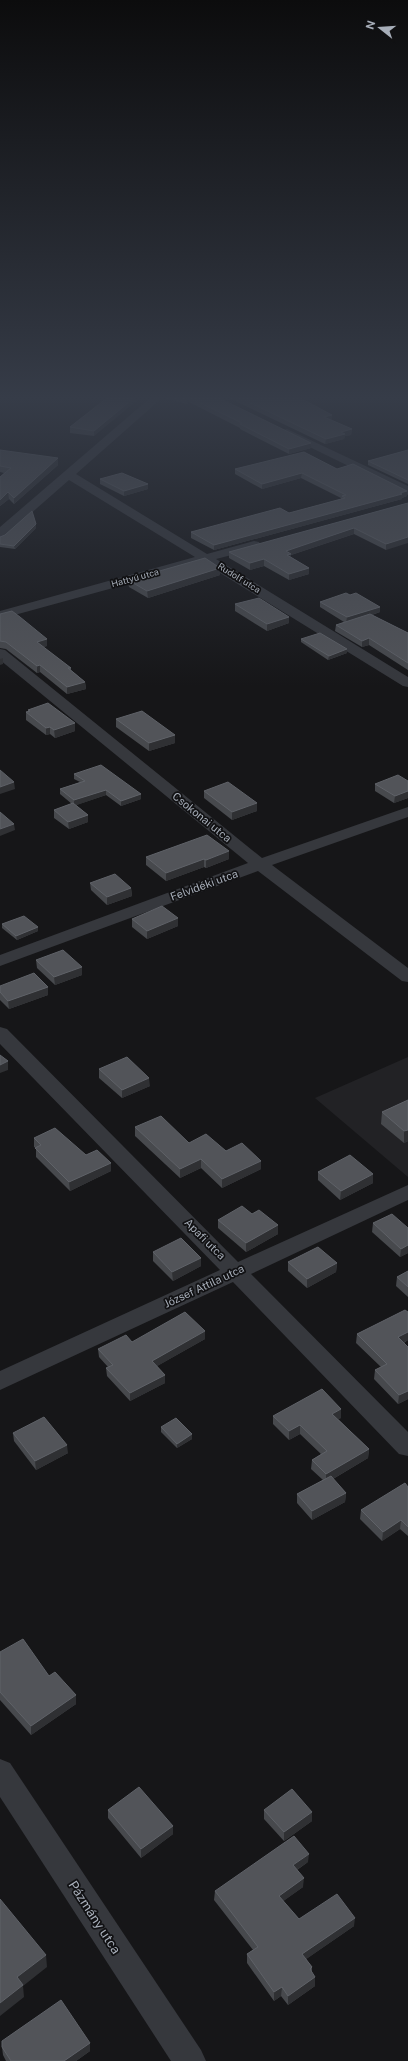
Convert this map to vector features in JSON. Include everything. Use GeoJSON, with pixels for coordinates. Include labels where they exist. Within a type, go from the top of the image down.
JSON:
{"type":"FeatureCollection","features":[{"type":"Feature","properties":{"kind":"street"},"geometry":{"type":"LineString","coordinates":[[0,534],[45,494]]}},
{"type":"Feature","properties":{"kind":"street","name":"Rudolf utca"},"geometry":{"type":"LineString","coordinates":[[101,494],[408,683]]}},
{"type":"Feature","properties":{"kind":"street","name":"Hattyú utca"},"geometry":{"type":"LineString","coordinates":[[0,615],[266,542]]}},
{"type":"Feature","properties":{"kind":"street","name":"Csokonai utca"},"geometry":{"type":"LineString","coordinates":[[0,653],[260,864],[408,977]]}},
{"type":"Feature","properties":{"kind":"street","name":"Felvidéki utca"},"geometry":{"type":"LineString","coordinates":[[0,961],[260,864],[408,812]]}},
{"type":"Feature","properties":{"kind":"street","name":"Apafi utca"},"geometry":{"type":"LineString","coordinates":[[0,1033],[408,1447]]}},
{"type":"Feature","properties":{"kind":"street","name":"József Attila utca"},"geometry":{"type":"LineString","coordinates":[[0,1381],[408,1192]]}},
{"type":"Feature","properties":{"kind":"street","name":"Pázmány utca"},"geometry":{"type":"LineString","coordinates":[[0,1772],[190,2061]]}},
{"type":"Feature","properties":{"kind":"shaded area"},"geometry":{"type":"Polygon","coordinates":[[[408,1057],[408,1177],[315,1098],[408,1057]]]}},
{"type":"Feature","properties":{"kind":"building"},"geometry":{"type":"Polygon","coordinates":[[[0,494],[6,494],[0,500],[0,494]]]}},
{"type":"Feature","properties":{"kind":"building"},"geometry":{"type":"Polygon","coordinates":[[[10,494],[18,494],[14,498],[10,494]]]}},
{"type":"Feature","properties":{"kind":"building"},"geometry":{"type":"Polygon","coordinates":[[[344,494],[401,494],[214,545],[191,532],[280,508],[289,513],[345,498],[342,496],[346,495],[344,494]]]}},
{"type":"Feature","properties":{"kind":"building"},"geometry":{"type":"Polygon","coordinates":[[[408,503],[408,537],[386,544],[354,528],[286,551],[291,554],[287,555],[309,568],[289,574],[264,559],[250,563],[229,552],[408,503]]]}},
{"type":"Feature","properties":{"kind":"building"},"geometry":{"type":"Polygon","coordinates":[[[32,511],[36,524],[14,546],[0,544],[0,537],[5,535],[32,511]]]}},
{"type":"Feature","properties":{"kind":"building"},"geometry":{"type":"Polygon","coordinates":[[[205,558],[220,568],[147,591],[128,580],[205,558]]]}},
{"type":"Feature","properties":{"kind":"building"},"geometry":{"type":"Polygon","coordinates":[[[346,593],[350,595],[356,593],[380,607],[347,617],[320,602],[346,593]]]}},
{"type":"Feature","properties":{"kind":"building"},"geometry":{"type":"Polygon","coordinates":[[[259,598],[289,617],[267,624],[235,604],[259,598]]]}},
{"type":"Feature","properties":{"kind":"building"},"geometry":{"type":"Polygon","coordinates":[[[12,611],[47,639],[37,642],[71,668],[68,668],[85,682],[67,687],[40,665],[37,666],[6,642],[0,641],[0,614],[12,611]]]}},
{"type":"Feature","properties":{"kind":"building"},"geometry":{"type":"Polygon","coordinates":[[[370,614],[408,633],[408,663],[369,638],[362,641],[336,625],[370,614]]]}},
{"type":"Feature","properties":{"kind":"building"},"geometry":{"type":"Polygon","coordinates":[[[320,633],[347,649],[329,656],[301,639],[320,633]]]}},
{"type":"Feature","properties":{"kind":"building"},"geometry":{"type":"Polygon","coordinates":[[[48,703],[75,723],[54,730],[50,727],[46,728],[26,712],[48,703]]]}},
{"type":"Feature","properties":{"kind":"building"},"geometry":{"type":"Polygon","coordinates":[[[142,711],[175,735],[149,743],[116,719],[142,711]]]}},
{"type":"Feature","properties":{"kind":"building"},"geometry":{"type":"Polygon","coordinates":[[[101,765],[141,794],[121,801],[106,790],[74,800],[60,789],[85,781],[74,774],[101,765]]]}},
{"type":"Feature","properties":{"kind":"building"},"geometry":{"type":"Polygon","coordinates":[[[0,770],[14,782],[0,787],[0,770]]]}},
{"type":"Feature","properties":{"kind":"building"},"geometry":{"type":"Polygon","coordinates":[[[398,775],[408,781],[408,791],[395,796],[375,784],[398,775]]]}},
{"type":"Feature","properties":{"kind":"building"},"geometry":{"type":"Polygon","coordinates":[[[228,782],[257,803],[232,812],[204,791],[228,782]]]}},
{"type":"Feature","properties":{"kind":"building"},"geometry":{"type":"Polygon","coordinates":[[[73,803],[88,815],[68,822],[54,810],[73,803]]]}},
{"type":"Feature","properties":{"kind":"building"},"geometry":{"type":"Polygon","coordinates":[[[0,812],[14,824],[0,829],[0,812]]]}},
{"type":"Feature","properties":{"kind":"building"},"geometry":{"type":"Polygon","coordinates":[[[207,835],[229,851],[166,873],[146,857],[207,835]]]}},
{"type":"Feature","properties":{"kind":"building"},"geometry":{"type":"Polygon","coordinates":[[[115,874],[131,888],[107,897],[90,883],[115,874]]]}},
{"type":"Feature","properties":{"kind":"building"},"geometry":{"type":"Polygon","coordinates":[[[162,906],[178,918],[147,931],[132,919],[162,906]]]}},
{"type":"Feature","properties":{"kind":"building"},"geometry":{"type":"Polygon","coordinates":[[[24,916],[38,927],[16,936],[2,924],[24,916]]]}},
{"type":"Feature","properties":{"kind":"building"},"geometry":{"type":"Polygon","coordinates":[[[63,950],[82,967],[54,977],[36,960],[63,950]]]}},
{"type":"Feature","properties":{"kind":"building"},"geometry":{"type":"Polygon","coordinates":[[[34,973],[48,987],[8,1001],[0,992],[0,986],[34,973]]]}},
{"type":"Feature","properties":{"kind":"building"},"geometry":{"type":"Polygon","coordinates":[[[0,1055],[8,1061],[0,1065],[0,1055]]]}},
{"type":"Feature","properties":{"kind":"building"},"geometry":{"type":"Polygon","coordinates":[[[127,1057],[149,1078],[122,1090],[99,1069],[127,1057]]]}},
{"type":"Feature","properties":{"kind":"building"},"geometry":{"type":"Polygon","coordinates":[[[408,1100],[408,1130],[404,1131],[382,1112],[408,1100]]]}},
{"type":"Feature","properties":{"kind":"building"},"geometry":{"type":"Polygon","coordinates":[[[161,1116],[189,1143],[206,1134],[226,1151],[242,1143],[261,1161],[222,1179],[201,1159],[180,1169],[135,1127],[161,1116]]]}},
{"type":"Feature","properties":{"kind":"building"},"geometry":{"type":"Polygon","coordinates":[[[55,1128],[86,1155],[97,1150],[111,1163],[69,1182],[35,1148],[41,1145],[34,1138],[55,1128]]]}},
{"type":"Feature","properties":{"kind":"building"},"geometry":{"type":"Polygon","coordinates":[[[350,1155],[373,1174],[341,1191],[318,1172],[350,1155]]]}},
{"type":"Feature","properties":{"kind":"building"},"geometry":{"type":"Polygon","coordinates":[[[242,1206],[252,1214],[259,1210],[278,1225],[246,1243],[218,1220],[242,1206]]]}},
{"type":"Feature","properties":{"kind":"building"},"geometry":{"type":"Polygon","coordinates":[[[392,1214],[408,1228],[408,1245],[401,1249],[373,1223],[392,1214]]]}},
{"type":"Feature","properties":{"kind":"building"},"geometry":{"type":"Polygon","coordinates":[[[181,1238],[201,1258],[172,1272],[153,1252],[181,1238]]]}},
{"type":"Feature","properties":{"kind":"building"},"geometry":{"type":"Polygon","coordinates":[[[318,1247],[337,1263],[307,1279],[288,1262],[318,1247]]]}},
{"type":"Feature","properties":{"kind":"building"},"geometry":{"type":"Polygon","coordinates":[[[408,1271],[408,1287],[397,1277],[408,1271]]]}},
{"type":"Feature","properties":{"kind":"building"},"geometry":{"type":"Polygon","coordinates":[[[405,1310],[408,1312],[408,1332],[398,1337],[408,1347],[408,1391],[399,1395],[375,1370],[387,1364],[357,1334],[405,1310]]]}},
{"type":"Feature","properties":{"kind":"building"},"geometry":{"type":"Polygon","coordinates":[[[185,1312],[205,1331],[152,1361],[165,1375],[130,1393],[106,1368],[113,1365],[98,1349],[126,1335],[132,1342],[185,1312]]]}},
{"type":"Feature","properties":{"kind":"building"},"geometry":{"type":"Polygon","coordinates":[[[322,1389],[341,1409],[332,1414],[369,1449],[326,1474],[312,1460],[327,1451],[300,1425],[289,1431],[273,1416],[322,1389]]]}},
{"type":"Feature","properties":{"kind":"building"},"geometry":{"type":"Polygon","coordinates":[[[44,1417],[67,1445],[35,1461],[13,1433],[44,1417]]]}},
{"type":"Feature","properties":{"kind":"building"},"geometry":{"type":"Polygon","coordinates":[[[176,1418],[192,1434],[177,1444],[161,1427],[176,1418]]]}},
{"type":"Feature","properties":{"kind":"building"},"geometry":{"type":"Polygon","coordinates":[[[331,1476],[346,1493],[312,1511],[297,1494],[331,1476]]]}},
{"type":"Feature","properties":{"kind":"building"},"geometry":{"type":"Polygon","coordinates":[[[405,1483],[408,1487],[408,1527],[401,1520],[383,1532],[361,1510],[405,1483]]]}},
{"type":"Feature","properties":{"kind":"building"},"geometry":{"type":"Polygon","coordinates":[[[23,1639],[49,1676],[55,1672],[76,1695],[31,1726],[0,1692],[0,1652],[23,1639]]]}},
{"type":"Feature","properties":{"kind":"building"},"geometry":{"type":"Polygon","coordinates":[[[139,1787],[173,1826],[141,1849],[108,1810],[139,1787]]]}},
{"type":"Feature","properties":{"kind":"building"},"geometry":{"type":"Polygon","coordinates":[[[292,1789],[312,1812],[284,1832],[264,1810],[292,1789]]]}},
{"type":"Feature","properties":{"kind":"building"},"geometry":{"type":"Polygon","coordinates":[[[294,1836],[309,1854],[293,1865],[304,1878],[279,1896],[299,1919],[337,1894],[355,1918],[302,1954],[312,1967],[310,1969],[315,1977],[288,1996],[282,1987],[274,1992],[247,1954],[258,1947],[215,1891],[294,1836]]]}},
{"type":"Feature","properties":{"kind":"building"},"geometry":{"type":"Polygon","coordinates":[[[0,1899],[46,1955],[17,1977],[23,1985],[0,2003],[0,1899]]]}},
{"type":"Feature","properties":{"kind":"building"},"geometry":{"type":"Polygon","coordinates":[[[61,2000],[90,2043],[64,2061],[11,2061],[2,2047],[2,2041],[61,2000]]]}}]}
